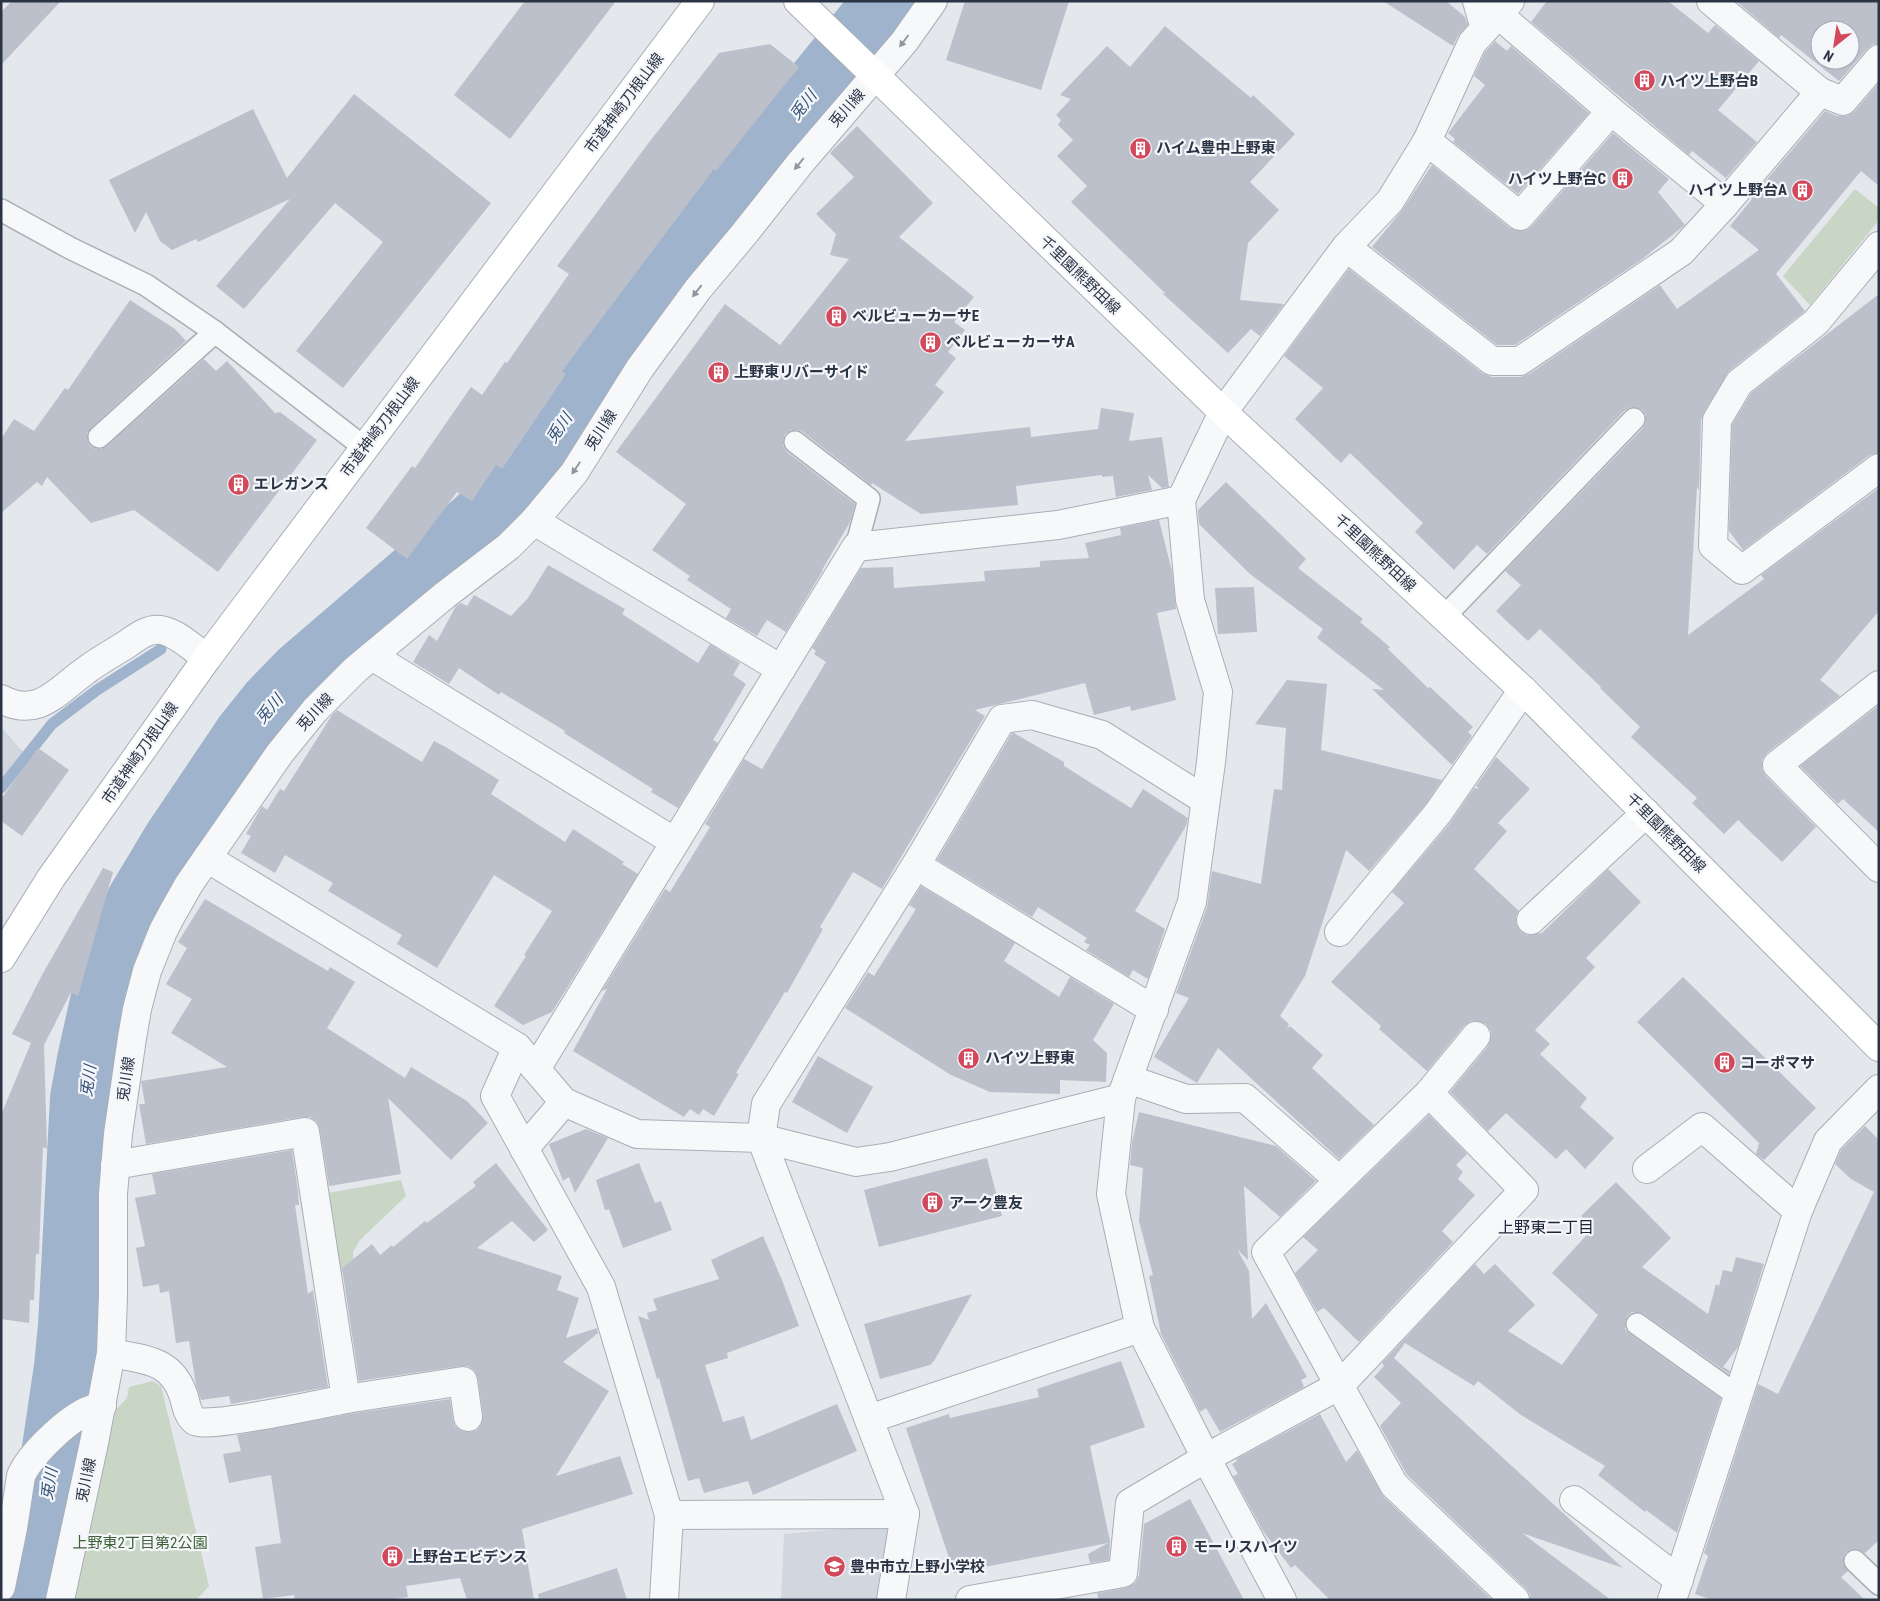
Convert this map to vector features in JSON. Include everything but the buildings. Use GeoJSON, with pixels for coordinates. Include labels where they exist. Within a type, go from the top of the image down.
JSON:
{"type":"FeatureCollection","features":[{"type":"Feature","properties":{"kind":"street","name":"市道神崎刀根山線"},"geometry":{"type":"LineString","coordinates":[[1,958],[51,878],[206,658],[700,1]]}},
{"type":"Feature","properties":{"kind":"street","name":"千里園熊野田線"},"geometry":{"type":"LineString","coordinates":[[798,1],[1223,412],[1523,690],[1879,1047]]}},
{"type":"Feature","properties":{"kind":"street","name":"兎川線"},"geometry":{"type":"LineString","coordinates":[[60,1600],[102,1406],[111,1353],[113,1194],[122,1101],[142,989],[162,930],[189,884],[297,731],[356,669],[446,595],[510,546],[534,521],[574,473],[640,368],[693,296],[801,162],[869,71],[904,42],[933,1]]}},
{"type":"Feature","properties":{"kind":"street"},"geometry":{"type":"LineString","coordinates":[[1711,1],[1820,92],[1843,101],[1879,59]]}},
{"type":"Feature","properties":{"kind":"street"},"geometry":{"type":"LineString","coordinates":[[1282,1600],[1206,1458],[1140,1328],[1111,1194],[1125,1089],[1192,902],[1218,692],[1190,600],[1181,500],[1223,412],[1346,246],[1390,201],[1427,141],[1472,43],[1493,12],[1725,204]]}},
{"type":"Feature","properties":{"kind":"street"},"geometry":{"type":"LineString","coordinates":[[1346,246],[1492,361],[1520,361],[1681,252],[1725,204],[1820,92]]}},
{"type":"Feature","properties":{"kind":"street"},"geometry":{"type":"LineString","coordinates":[[1427,141],[1520,216],[1611,111]]}},
{"type":"Feature","properties":{"kind":"street"},"geometry":{"type":"LineString","coordinates":[[1879,246],[1816,322],[1739,383],[1717,420],[1712,546],[1742,570],[1879,468]]}},
{"type":"Feature","properties":{"kind":"street"},"geometry":{"type":"LineString","coordinates":[[536,1069],[856,547],[1058,525],[1181,500]]}},
{"type":"Feature","properties":{"kind":"street"},"geometry":{"type":"LineString","coordinates":[[534,521],[781,669]]}},
{"type":"Feature","properties":{"kind":"street"},"geometry":{"type":"LineString","coordinates":[[1,699],[15,705],[28,706],[47,701],[84,671],[137,637],[152,630],[171,632],[206,658]]}},
{"type":"Feature","properties":{"kind":"street"},"geometry":{"type":"LineString","coordinates":[[372,656],[676,842]]}},
{"type":"Feature","properties":{"kind":"street"},"geometry":{"type":"LineString","coordinates":[[1879,685],[1777,765],[1879,868]]}},
{"type":"Feature","properties":{"kind":"street"},"geometry":{"type":"LineString","coordinates":[[1339,932],[1438,813],[1523,690]]}},
{"type":"Feature","properties":{"kind":"street"},"geometry":{"type":"LineString","coordinates":[[891,1600],[905,1514],[761,1138],[766,1104],[916,865],[1002,719],[1032,715],[1102,735],[1205,800]]}},
{"type":"Feature","properties":{"kind":"street"},"geometry":{"type":"LineString","coordinates":[[1531,920],[1646,813]]}},
{"type":"Feature","properties":{"kind":"street"},"geometry":{"type":"LineString","coordinates":[[207,858],[517,1048],[564,1102],[637,1134],[761,1138],[856,1162],[890,1157],[1125,1089],[1186,1099],[1245,1098],[1338,1180]]}},
{"type":"Feature","properties":{"kind":"street"},"geometry":{"type":"LineString","coordinates":[[916,865],[1154,1010]]}},
{"type":"Feature","properties":{"kind":"street"},"geometry":{"type":"LineString","coordinates":[[1476,1036],[1429,1093],[1266,1252],[1340,1384],[1394,1486],[1515,1600]]}},
{"type":"Feature","properties":{"kind":"street"},"geometry":{"type":"LineString","coordinates":[[517,1048],[495,1096],[601,1287],[668,1515],[664,1600]]}},
{"type":"Feature","properties":{"kind":"street"},"geometry":{"type":"LineString","coordinates":[[1574,1500],[1675,1590],[1798,1211],[1828,1141],[1879,1089]]}},
{"type":"Feature","properties":{"kind":"street"},"geometry":{"type":"LineString","coordinates":[[970,1600],[1123,1573],[1130,1502],[1340,1384],[1524,1190],[1429,1093]]}},
{"type":"Feature","properties":{"kind":"street"},"geometry":{"type":"LineString","coordinates":[[524,1149],[564,1102]]}},
{"type":"Feature","properties":{"kind":"street"},"geometry":{"type":"LineString","coordinates":[[1647,1169],[1702,1128],[1798,1211]]}},
{"type":"Feature","properties":{"kind":"street"},"geometry":{"type":"LineString","coordinates":[[115,1165],[305,1132],[346,1399]]}},
{"type":"Feature","properties":{"kind":"street"},"geometry":{"type":"LineString","coordinates":[[869,1419],[1140,1328]]}},
{"type":"Feature","properties":{"kind":"street"},"geometry":{"type":"LineString","coordinates":[[111,1353],[150,1362],[168,1370],[180,1383],[189,1412],[195,1421],[201,1423],[224,1421],[463,1380],[468,1417]]}},
{"type":"Feature","properties":{"kind":"street"},"geometry":{"type":"LineString","coordinates":[[1,1587],[13,1528],[20,1476],[28,1460],[67,1424],[84,1412],[102,1406]]}},
{"type":"Feature","properties":{"kind":"street"},"geometry":{"type":"LineString","coordinates":[[668,1515],[905,1514]]}},
{"type":"Feature","properties":{"kind":"lane"},"geometry":{"type":"LineString","coordinates":[[1,210],[70,248],[146,285],[216,332],[365,448]]}},
{"type":"Feature","properties":{"kind":"lane"},"geometry":{"type":"LineString","coordinates":[[99,438],[216,332]]}},
{"type":"Feature","properties":{"kind":"lane"},"geometry":{"type":"LineString","coordinates":[[1444,617],[1634,419]]}},
{"type":"Feature","properties":{"kind":"lane"},"geometry":{"type":"LineString","coordinates":[[795,442],[869,499],[856,547]]}},
{"type":"Feature","properties":{"kind":"lane"},"geometry":{"type":"LineString","coordinates":[[1638,1324],[1738,1396]]}},
{"type":"Feature","properties":{"kind":"lane"},"geometry":{"type":"LineString","coordinates":[[1855,1561],[1879,1584]]}},
{"type":"Feature","properties":{"kind":"shaded area"},"geometry":{"type":"Polygon","coordinates":[[[1,727],[24,753],[1,781],[1,727]]]}},
{"type":"Feature","properties":{"kind":"shaded area","name":"豊中市立上野小学校"},"geometry":{"type":"Polygon","coordinates":[[[885,1525],[895,1534],[879,1600],[781,1600],[784,1534],[885,1525]]]}},
{"type":"Feature","properties":{"kind":"green space"},"geometry":{"type":"Polygon","coordinates":[[[1855,189],[1879,208],[1879,220],[1810,305],[1783,276],[1855,189]]]}},
{"type":"Feature","properties":{"kind":"green space"},"geometry":{"type":"Polygon","coordinates":[[[401,1180],[406,1196],[360,1240],[353,1252],[354,1270],[341,1273],[328,1193],[401,1180]]]}},
{"type":"Feature","properties":{"kind":"green space","name":"上野東2丁目第2公園"},"geometry":{"type":"Polygon","coordinates":[[[153,1381],[161,1386],[209,1586],[196,1600],[69,1600],[114,1412],[127,1398],[129,1387],[153,1381]]]}},
{"type":"Feature","properties":{"kind":"waterway","name":"兎川"},"geometry":{"type":"LineString","coordinates":[[25,1600],[48,1495],[67,1367],[71,1326],[83,1098],[105,993],[123,938],[139,902],[175,842],[247,735],[271,705],[302,673],[478,522],[517,484],[550,445],[618,339],[672,266],[887,1]]}},
{"type":"Feature","properties":{"kind":"waterway"},"geometry":{"type":"LineString","coordinates":[[1,788],[52,724],[97,690],[161,649]]}},
{"type":"Feature","properties":{"kind":"place","name":"ハイツ上野台B"},"geometry":{"type":"Point","coordinates":[1644,81]}},
{"type":"Feature","properties":{"kind":"place","name":"ハイム豊中上野東"},"geometry":{"type":"Point","coordinates":[1140,148]}},
{"type":"Feature","properties":{"kind":"place","name":"ハイツ上野台C"},"geometry":{"type":"Point","coordinates":[1622,179]}},
{"type":"Feature","properties":{"kind":"place","name":"ハイツ上野台A"},"geometry":{"type":"Point","coordinates":[1803,190]}},
{"type":"Feature","properties":{"kind":"place","name":"ベルビューカーサE"},"geometry":{"type":"Point","coordinates":[836,316]}},
{"type":"Feature","properties":{"kind":"place","name":"ベルビューカーサA"},"geometry":{"type":"Point","coordinates":[930,342]}},
{"type":"Feature","properties":{"kind":"place","name":"上野東リバーサイド"},"geometry":{"type":"Point","coordinates":[718,372]}},
{"type":"Feature","properties":{"kind":"place","name":"エレガンス"},"geometry":{"type":"Point","coordinates":[238,484]}},
{"type":"Feature","properties":{"kind":"place","name":"ハイツ上野東"},"geometry":{"type":"Point","coordinates":[969,1058]}},
{"type":"Feature","properties":{"kind":"place","name":"コーポマサ"},"geometry":{"type":"Point","coordinates":[1724,1063]}},
{"type":"Feature","properties":{"kind":"place","name":"アーク豊友"},"geometry":{"type":"Point","coordinates":[933,1203]}},
{"type":"Feature","properties":{"kind":"place","name":"モーリスハイツ"},"geometry":{"type":"Point","coordinates":[1177,1547]}},
{"type":"Feature","properties":{"kind":"place","name":"上野台エビデンス"},"geometry":{"type":"Point","coordinates":[392,1557]}},
{"type":"Feature","properties":{"kind":"place","name":"豊中市立上野小学校"},"geometry":{"type":"Point","coordinates":[834,1567]}},
{"type":"Feature","properties":{"kind":"district","name":"上野東二丁目"},"geometry":{"type":"Point","coordinates":[1546,1227]}}]}
